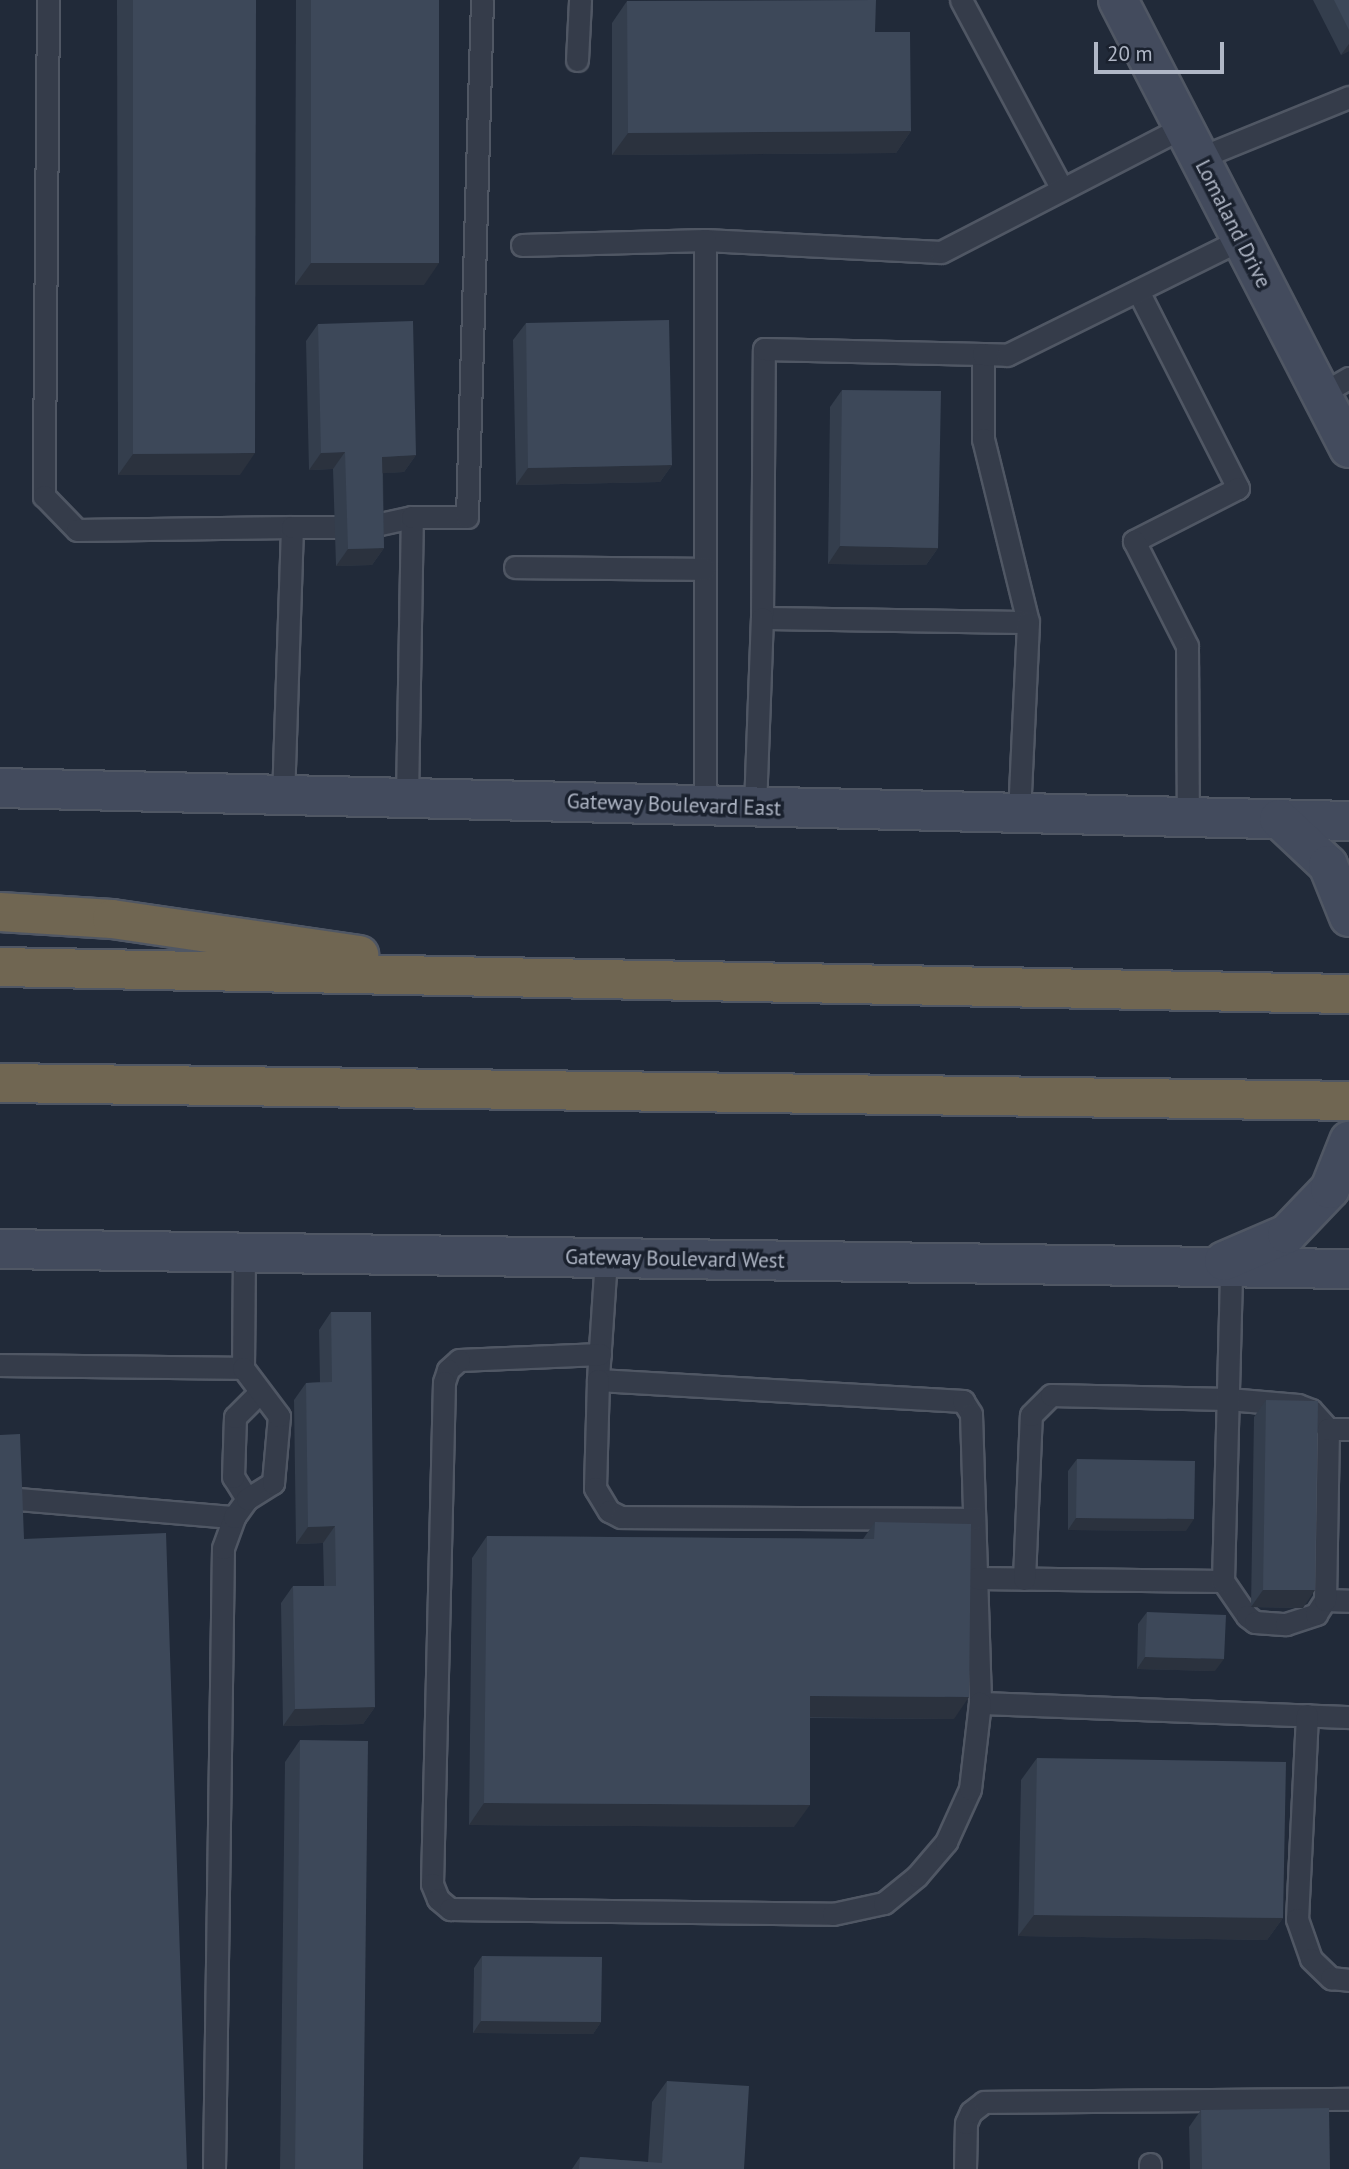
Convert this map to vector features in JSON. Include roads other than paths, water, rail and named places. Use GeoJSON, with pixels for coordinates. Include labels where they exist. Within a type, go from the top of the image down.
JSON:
{"type":"FeatureCollection","features":[{"type":"Feature","properties":{"kind":"highway"},"geometry":{"type":"LineString","coordinates":[[0,912],[112,919],[530,980]]}},
{"type":"Feature","properties":{"kind":"highway"},"geometry":{"type":"LineString","coordinates":[[0,967],[1133,993],[1349,993]]}},
{"type":"Feature","properties":{"kind":"highway"},"geometry":{"type":"LineString","coordinates":[[0,1083],[1349,1101]]}},
{"type":"Feature","properties":{"kind":"main road","name":"Lomaland Drive"},"geometry":{"type":"LineString","coordinates":[[1118,0],[1240,240],[1335,386],[1349,449]]}},
{"type":"Feature","properties":{"kind":"main road","name":"Gateway Boulevard East"},"geometry":{"type":"LineString","coordinates":[[0,788],[1349,821]]}},
{"type":"Feature","properties":{"kind":"main road"},"geometry":{"type":"LineString","coordinates":[[1279,820],[1328,865],[1349,917]]}},
{"type":"Feature","properties":{"kind":"main road"},"geometry":{"type":"LineString","coordinates":[[1222,1267],[1287,1234],[1331,1189],[1349,1141]]}},
{"type":"Feature","properties":{"kind":"main road","name":"Gateway Boulevard West"},"geometry":{"type":"LineString","coordinates":[[0,1249],[1349,1269]]}},
{"type":"Feature","properties":{"kind":"lane"},"geometry":{"type":"LineString","coordinates":[[48,0],[44,496],[77,530],[335,527]]}},
{"type":"Feature","properties":{"kind":"lane"},"geometry":{"type":"LineString","coordinates":[[371,526],[412,517],[467,517],[482,0]]}},
{"type":"Feature","properties":{"kind":"lane"},"geometry":{"type":"LineString","coordinates":[[577,60],[580,0]]}},
{"type":"Feature","properties":{"kind":"lane"},"geometry":{"type":"LineString","coordinates":[[961,0],[1062,190]]}},
{"type":"Feature","properties":{"kind":"lane"},"geometry":{"type":"LineString","coordinates":[[522,245],[705,240],[941,252],[1062,190],[1191,142],[1346,106]]}},
{"type":"Feature","properties":{"kind":"lane"},"geometry":{"type":"LineString","coordinates":[[705,240],[705,805]]}},
{"type":"Feature","properties":{"kind":"lane"},"geometry":{"type":"LineString","coordinates":[[755,807],[762,618],[764,349],[1007,355],[1240,240]]}},
{"type":"Feature","properties":{"kind":"lane"},"geometry":{"type":"LineString","coordinates":[[1138,291],[1238,488],[1135,541],[1187,646],[1188,818]]}},
{"type":"Feature","properties":{"kind":"lane"},"geometry":{"type":"LineString","coordinates":[[984,354],[983,439],[1028,622],[1019,814]]}},
{"type":"Feature","properties":{"kind":"lane"},"geometry":{"type":"LineString","coordinates":[[407,798],[412,517]]}},
{"type":"Feature","properties":{"kind":"lane"},"geometry":{"type":"LineString","coordinates":[[283,794],[292,527]]}},
{"type":"Feature","properties":{"kind":"lane"},"geometry":{"type":"LineString","coordinates":[[515,567],[705,569]]}},
{"type":"Feature","properties":{"kind":"lane"},"geometry":{"type":"LineString","coordinates":[[762,618],[1028,622]]}},
{"type":"Feature","properties":{"kind":"lane"},"geometry":{"type":"LineString","coordinates":[[214,2169],[223,1548],[234,1517],[247,1499],[273,1483],[279,1416],[258,1394],[243,1367],[244,1252]]}},
{"type":"Feature","properties":{"kind":"lane"},"geometry":{"type":"LineString","coordinates":[[606,1258],[598,1380],[595,1488],[609,1511],[621,1517],[974,1519]]}},
{"type":"Feature","properties":{"kind":"lane"},"geometry":{"type":"LineString","coordinates":[[1024,1579],[1031,1415],[1043,1399],[1051,1395],[1228,1399],[1298,1405],[1311,1410],[1339,1429],[1325,1600],[1317,1614],[1304,1621],[1255,1622],[1223,1581],[1228,1399],[1222,1267]]}},
{"type":"Feature","properties":{"kind":"lane"},"geometry":{"type":"LineString","coordinates":[[598,1380],[964,1401],[971,1414],[981,1703],[970,1789],[946,1842],[917,1876],[884,1903],[833,1914],[450,1909],[438,1899],[432,1884],[444,1382],[448,1370],[459,1360],[600,1354]]}},
{"type":"Feature","properties":{"kind":"lane"},"geometry":{"type":"LineString","coordinates":[[0,1365],[243,1367]]}},
{"type":"Feature","properties":{"kind":"lane"},"geometry":{"type":"LineString","coordinates":[[247,1499],[233,1478],[235,1417],[258,1394]]}},
{"type":"Feature","properties":{"kind":"lane"},"geometry":{"type":"LineString","coordinates":[[6,1498],[234,1517]]}},
{"type":"Feature","properties":{"kind":"lane"},"geometry":{"type":"LineString","coordinates":[[976,1578],[1223,1581]]}},
{"type":"Feature","properties":{"kind":"lane"},"geometry":{"type":"LineString","coordinates":[[1325,1600],[1349,1601]]}},
{"type":"Feature","properties":{"kind":"lane"},"geometry":{"type":"LineString","coordinates":[[981,1703],[1349,1717]]}},
{"type":"Feature","properties":{"kind":"lane"},"geometry":{"type":"LineString","coordinates":[[1307,1716],[1297,1919],[1311,1959],[1331,1978],[1349,1980]]}},
{"type":"Feature","properties":{"kind":"lane"},"geometry":{"type":"LineString","coordinates":[[965,2169],[966,2123],[971,2112],[984,2102],[1349,2099]]}}]}
